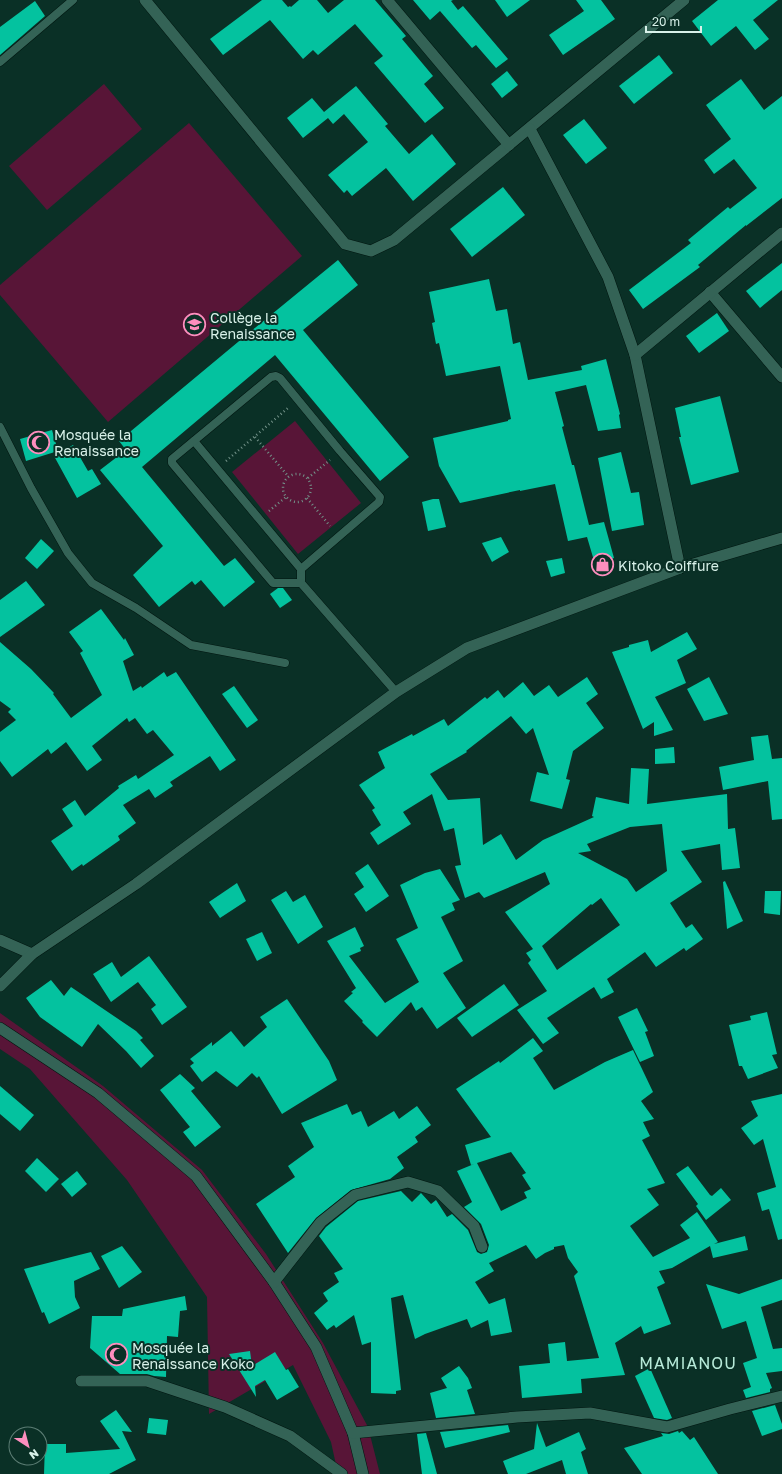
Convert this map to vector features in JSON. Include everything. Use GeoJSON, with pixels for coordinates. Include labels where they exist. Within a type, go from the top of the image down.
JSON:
{"type":"FeatureCollection","features":[{"type":"Feature","properties":{"kind":"street"},"geometry":{"type":"LineString","coordinates":[[145,0],[345,244],[371,251],[394,240],[684,0]]}},
{"type":"Feature","properties":{"kind":"street"},"geometry":{"type":"LineString","coordinates":[[387,0],[509,145]]}},
{"type":"Feature","properties":{"kind":"street"},"geometry":{"type":"LineString","coordinates":[[530,129],[608,277],[635,355],[680,568]]}},
{"type":"Feature","properties":{"kind":"street"},"geometry":{"type":"LineString","coordinates":[[635,355],[782,233]]}},
{"type":"Feature","properties":{"kind":"street"},"geometry":{"type":"LineString","coordinates":[[710,292],[782,377]]}},
{"type":"Feature","properties":{"kind":"street"},"geometry":{"type":"LineString","coordinates":[[0,986],[32,954],[136,884],[396,692],[467,648],[680,568],[782,538]]}},
{"type":"Feature","properties":{"kind":"street"},"geometry":{"type":"LineString","coordinates":[[0,940],[32,954]]}},
{"type":"Feature","properties":{"kind":"street"},"geometry":{"type":"LineString","coordinates":[[0,1028],[98,1093],[196,1176],[274,1282],[316,1347],[353,1433],[363,1474]]}},
{"type":"Feature","properties":{"kind":"street"},"geometry":{"type":"LineString","coordinates":[[274,1282],[321,1222],[355,1195],[408,1182],[438,1191],[474,1226],[482,1247]]}},
{"type":"Feature","properties":{"kind":"street"},"geometry":{"type":"LineString","coordinates":[[80,1381],[147,1381],[225,1407],[290,1436],[342,1474]]}},
{"type":"Feature","properties":{"kind":"street"},"geometry":{"type":"LineString","coordinates":[[353,1433],[517,1417],[590,1413],[667,1427],[782,1396]]}},
{"type":"Feature","properties":{"kind":"lane"},"geometry":{"type":"LineString","coordinates":[[0,62],[73,0]]}},
{"type":"Feature","properties":{"kind":"lane"},"geometry":{"type":"LineString","coordinates":[[301,570],[340,538],[379,502],[380,497],[340,452],[280,378],[276,376],[271,377],[172,459],[172,463],[273,583],[301,583]]}},
{"type":"Feature","properties":{"kind":"lane"},"geometry":{"type":"LineString","coordinates":[[0,428],[31,488],[68,553],[92,583],[136,608],[191,646],[284,663]]}},
{"type":"Feature","properties":{"kind":"lane"},"geometry":{"type":"LineString","coordinates":[[194,441],[301,570],[301,583],[396,692]]}},
{"type":"Feature","properties":{"kind":"path"},"geometry":{"type":"LineString","coordinates":[[217,469],[298,400]]}},
{"type":"Feature","properties":{"kind":"path"},"geometry":{"type":"LineString","coordinates":[[255,437],[288,476]]}},
{"type":"Feature","properties":{"kind":"path"},"geometry":{"type":"LineString","coordinates":[[308,478],[340,452]]}},
{"type":"Feature","properties":{"kind":"path"},"geometry":{"type":"LineString","coordinates":[[295,473],[302,474],[308,478],[311,485],[311,492],[307,498],[302,501],[290,501],[283,492],[282,486],[284,480],[288,476],[295,473]]}},
{"type":"Feature","properties":{"kind":"path"},"geometry":{"type":"LineString","coordinates":[[307,498],[340,538]]}},
{"type":"Feature","properties":{"kind":"shaded area"},"geometry":{"type":"Polygon","coordinates":[[[104,84],[142,129],[47,210],[9,166],[104,84]]]}},
{"type":"Feature","properties":{"kind":"shaded area"},"geometry":{"type":"Polygon","coordinates":[[[189,123],[302,256],[108,422],[0,295],[0,285],[189,123]]]}},
{"type":"Feature","properties":{"kind":"shaded area"},"geometry":{"type":"Polygon","coordinates":[[[295,421],[361,503],[298,554],[232,472],[295,421]]]}},
{"type":"Feature","properties":{"kind":"shaded area"},"geometry":{"type":"Polygon","coordinates":[[[0,1013],[103,1086],[202,1170],[266,1254],[323,1343],[368,1427],[380,1474],[338,1474],[331,1442],[293,1365],[209,1414],[207,1297],[127,1180],[30,1069],[0,1049],[0,1013]]]}},
{"type":"Feature","properties":{"kind":"building"},"geometry":{"type":"Polygon","coordinates":[[[262,0],[282,0],[288,7],[291,7],[299,0],[317,0],[328,13],[344,0],[375,0],[406,36],[402,39],[433,76],[424,84],[444,108],[425,123],[374,63],[383,56],[355,24],[318,55],[313,50],[303,59],[270,20],[223,55],[210,39],[262,0]]]}},
{"type":"Feature","properties":{"kind":"building"},"geometry":{"type":"Polygon","coordinates":[[[413,0],[453,0],[451,1],[458,10],[463,6],[508,59],[496,68],[476,45],[472,48],[440,11],[430,20],[413,0]]]}},
{"type":"Feature","properties":{"kind":"building"},"geometry":{"type":"Polygon","coordinates":[[[495,0],[530,0],[507,17],[495,0]]]}},
{"type":"Feature","properties":{"kind":"building"},"geometry":{"type":"Polygon","coordinates":[[[576,0],[601,0],[615,19],[563,55],[549,35],[584,11],[576,0]]]}},
{"type":"Feature","properties":{"kind":"building"},"geometry":{"type":"Polygon","coordinates":[[[718,0],[778,0],[753,20],[769,39],[755,50],[736,26],[711,46],[692,21],[718,0]]]}},
{"type":"Feature","properties":{"kind":"building"},"geometry":{"type":"Polygon","coordinates":[[[35,1],[45,16],[0,55],[0,27],[35,1]]]}},
{"type":"Feature","properties":{"kind":"building"},"geometry":{"type":"Polygon","coordinates":[[[659,55],[673,73],[634,104],[619,86],[659,55]]]}},
{"type":"Feature","properties":{"kind":"building"},"geometry":{"type":"Polygon","coordinates":[[[507,71],[518,85],[502,98],[491,84],[507,71]]]}},
{"type":"Feature","properties":{"kind":"building"},"geometry":{"type":"Polygon","coordinates":[[[741,79],[764,110],[782,96],[782,198],[746,225],[698,265],[700,267],[643,309],[629,290],[691,243],[688,240],[728,207],[730,209],[757,188],[734,159],[714,174],[704,160],[731,139],[706,105],[741,79]]]}},
{"type":"Feature","properties":{"kind":"building"},"geometry":{"type":"Polygon","coordinates":[[[356,86],[388,124],[385,126],[409,154],[432,134],[456,164],[413,201],[386,168],[352,196],[347,190],[344,193],[328,175],[368,142],[344,114],[333,124],[328,118],[303,138],[287,118],[312,98],[324,112],[356,86]]]}},
{"type":"Feature","properties":{"kind":"building"},"geometry":{"type":"Polygon","coordinates":[[[584,119],[607,148],[586,164],[563,135],[584,119]]]}},
{"type":"Feature","properties":{"kind":"building"},"geometry":{"type":"Polygon","coordinates":[[[503,187],[525,215],[472,257],[450,229],[503,187]]]}},
{"type":"Feature","properties":{"kind":"building"},"geometry":{"type":"Polygon","coordinates":[[[338,260],[358,285],[303,330],[409,457],[380,481],[275,355],[142,467],[224,566],[235,558],[255,582],[224,607],[201,580],[195,585],[192,581],[159,607],[133,575],[163,546],[100,470],[126,450],[119,441],[338,260]]]}},
{"type":"Feature","properties":{"kind":"building"},"geometry":{"type":"Polygon","coordinates":[[[782,263],[782,290],[760,308],[746,291],[782,263]]]}},
{"type":"Feature","properties":{"kind":"building"},"geometry":{"type":"Polygon","coordinates":[[[489,279],[496,311],[507,309],[513,344],[520,342],[528,380],[582,370],[581,366],[606,359],[620,414],[621,428],[598,431],[586,385],[555,392],[564,426],[562,427],[572,465],[574,465],[589,525],[604,522],[614,558],[595,564],[587,537],[568,541],[555,484],[460,503],[439,466],[433,438],[508,421],[511,419],[500,366],[446,376],[439,343],[436,344],[432,323],[435,322],[429,292],[489,279]]]}},
{"type":"Feature","properties":{"kind":"building"},"geometry":{"type":"Polygon","coordinates":[[[717,313],[729,331],[699,353],[686,336],[717,313]]]}},
{"type":"Feature","properties":{"kind":"building"},"geometry":{"type":"Polygon","coordinates":[[[720,396],[739,472],[691,485],[679,437],[681,437],[675,408],[720,396]]]}},
{"type":"Feature","properties":{"kind":"building"},"geometry":{"type":"Polygon","coordinates":[[[52,430],[58,451],[26,461],[20,439],[52,430]]]}},
{"type":"Feature","properties":{"kind":"building"},"geometry":{"type":"Polygon","coordinates":[[[73,445],[88,471],[92,469],[101,484],[77,498],[54,456],[73,445]]]}},
{"type":"Feature","properties":{"kind":"building"},"geometry":{"type":"Polygon","coordinates":[[[621,452],[631,493],[639,492],[644,525],[612,531],[598,458],[621,452]]]}},
{"type":"Feature","properties":{"kind":"building"},"geometry":{"type":"Polygon","coordinates":[[[439,499],[446,527],[428,531],[422,502],[439,499]]]}},
{"type":"Feature","properties":{"kind":"building"},"geometry":{"type":"Polygon","coordinates":[[[501,537],[509,552],[492,562],[482,543],[501,537]]]}},
{"type":"Feature","properties":{"kind":"building"},"geometry":{"type":"Polygon","coordinates":[[[41,539],[54,551],[37,569],[25,558],[41,539]]]}},
{"type":"Feature","properties":{"kind":"building"},"geometry":{"type":"Polygon","coordinates":[[[562,558],[565,573],[551,577],[546,561],[562,558]]]}},
{"type":"Feature","properties":{"kind":"building"},"geometry":{"type":"Polygon","coordinates":[[[26,581],[45,605],[0,637],[0,600],[26,581]]]}},
{"type":"Feature","properties":{"kind":"building"},"geometry":{"type":"Polygon","coordinates":[[[278,588],[283,588],[292,600],[280,608],[270,594],[278,588]]]}},
{"type":"Feature","properties":{"kind":"building"},"geometry":{"type":"Polygon","coordinates":[[[101,609],[124,640],[125,638],[134,655],[123,661],[133,691],[141,686],[142,688],[164,672],[167,677],[176,672],[236,760],[220,771],[210,756],[170,782],[173,786],[155,798],[149,789],[123,805],[136,823],[118,836],[120,840],[83,866],[82,864],[72,871],[51,841],[73,826],[62,809],[75,800],[85,816],[119,788],[118,786],[136,775],[138,779],[174,755],[153,730],[147,734],[135,718],[129,722],[127,718],[92,746],[102,760],[87,771],[66,742],[51,754],[48,749],[12,777],[0,761],[0,732],[16,720],[8,712],[11,709],[0,701],[0,642],[31,669],[54,693],[53,694],[71,718],[102,695],[80,653],[83,651],[69,632],[101,609]]]}},
{"type":"Feature","properties":{"kind":"building"},"geometry":{"type":"Polygon","coordinates":[[[687,632],[697,649],[677,660],[686,683],[655,697],[673,730],[654,736],[654,722],[643,729],[612,652],[629,647],[629,645],[648,640],[651,652],[687,632]]]}},
{"type":"Feature","properties":{"kind":"building"},"geometry":{"type":"Polygon","coordinates":[[[587,677],[598,694],[586,703],[604,728],[573,751],[566,779],[570,780],[562,809],[530,801],[537,772],[549,775],[533,728],[526,734],[511,716],[466,751],[467,752],[430,774],[448,800],[480,798],[483,845],[501,834],[516,860],[543,840],[594,817],[592,816],[596,797],[629,804],[631,768],[649,769],[647,804],[727,794],[728,829],[735,828],[740,868],[722,870],[720,844],[681,851],[702,882],[670,903],[686,928],[692,924],[703,939],[686,951],[684,948],[656,967],[645,952],[607,979],[614,992],[601,999],[594,987],[547,1018],[559,1033],[543,1044],[517,1010],[547,991],[528,963],[531,960],[526,953],[533,949],[505,912],[550,884],[545,872],[484,898],[479,892],[465,898],[455,866],[461,865],[454,828],[444,831],[432,794],[403,812],[411,824],[378,845],[370,833],[381,825],[372,810],[375,808],[359,785],[385,768],[378,752],[412,734],[413,736],[444,719],[448,726],[485,697],[487,699],[498,690],[504,698],[523,682],[534,696],[549,685],[558,697],[587,677]],[[662,824],[630,827],[587,844],[591,851],[578,853],[627,879],[636,892],[667,871],[662,824]],[[601,898],[592,905],[591,904],[542,946],[557,970],[620,925],[601,898]]]}},
{"type":"Feature","properties":{"kind":"building"},"geometry":{"type":"Polygon","coordinates":[[[709,677],[728,714],[704,721],[687,689],[709,677]]]}},
{"type":"Feature","properties":{"kind":"building"},"geometry":{"type":"Polygon","coordinates":[[[234,686],[258,720],[247,728],[222,694],[234,686]]]}},
{"type":"Feature","properties":{"kind":"building"},"geometry":{"type":"Polygon","coordinates":[[[768,735],[772,759],[782,758],[782,819],[772,820],[768,781],[723,790],[719,767],[754,760],[751,737],[768,735]]]}},
{"type":"Feature","properties":{"kind":"building"},"geometry":{"type":"Polygon","coordinates":[[[674,747],[675,763],[655,764],[655,749],[674,747]]]}},
{"type":"Feature","properties":{"kind":"building"},"geometry":{"type":"Polygon","coordinates":[[[368,864],[389,896],[366,912],[354,894],[364,887],[355,873],[368,864]]]}},
{"type":"Feature","properties":{"kind":"building"},"geometry":{"type":"Polygon","coordinates":[[[440,869],[460,900],[452,903],[455,910],[441,917],[463,961],[443,973],[466,1008],[437,1029],[422,1007],[416,1011],[411,1002],[377,1037],[344,1001],[356,988],[327,941],[355,927],[364,946],[360,948],[361,951],[349,956],[385,1003],[419,982],[396,939],[418,928],[400,885],[425,873],[440,869]]]}},
{"type":"Feature","properties":{"kind":"building"},"geometry":{"type":"Polygon","coordinates":[[[725,881],[743,921],[727,929],[723,882],[725,881]]]}},
{"type":"Feature","properties":{"kind":"building"},"geometry":{"type":"Polygon","coordinates":[[[237,883],[246,901],[220,918],[209,902],[237,883]]]}},
{"type":"Feature","properties":{"kind":"building"},"geometry":{"type":"Polygon","coordinates":[[[286,891],[293,902],[305,895],[323,927],[298,944],[271,900],[286,891]]]}},
{"type":"Feature","properties":{"kind":"building"},"geometry":{"type":"Polygon","coordinates":[[[765,891],[781,891],[780,915],[764,913],[765,891]]]}},
{"type":"Feature","properties":{"kind":"building"},"geometry":{"type":"Polygon","coordinates":[[[262,932],[272,953],[257,961],[246,939],[262,932]]]}},
{"type":"Feature","properties":{"kind":"building"},"geometry":{"type":"Polygon","coordinates":[[[149,956],[187,1007],[162,1025],[151,1009],[156,1005],[138,982],[111,1002],[93,974],[112,962],[121,977],[149,956]]]}},
{"type":"Feature","properties":{"kind":"building"},"geometry":{"type":"Polygon","coordinates":[[[51,980],[64,996],[71,987],[136,1031],[143,1038],[140,1040],[154,1056],[141,1068],[98,1024],[82,1047],[40,1017],[26,998],[51,980]]]}},
{"type":"Feature","properties":{"kind":"building"},"geometry":{"type":"Polygon","coordinates":[[[504,984],[519,1005],[472,1037],[457,1018],[504,984]]]}},
{"type":"Feature","properties":{"kind":"building"},"geometry":{"type":"Polygon","coordinates":[[[287,999],[329,1061],[337,1080],[282,1114],[259,1076],[257,1078],[252,1073],[237,1087],[216,1071],[202,1082],[190,1066],[194,1063],[190,1059],[212,1042],[212,1046],[231,1031],[244,1047],[267,1027],[260,1017],[287,999]]]}},
{"type":"Feature","properties":{"kind":"building"},"geometry":{"type":"Polygon","coordinates":[[[637,1008],[648,1031],[645,1032],[654,1056],[640,1062],[618,1017],[637,1008]]]}},
{"type":"Feature","properties":{"kind":"building"},"geometry":{"type":"Polygon","coordinates":[[[767,1012],[777,1054],[772,1055],[778,1068],[748,1079],[742,1066],[739,1066],[729,1025],[751,1020],[750,1016],[767,1012]]]}},
{"type":"Feature","properties":{"kind":"building"},"geometry":{"type":"Polygon","coordinates":[[[533,1038],[543,1051],[533,1058],[554,1090],[605,1062],[633,1050],[653,1092],[641,1101],[654,1119],[643,1122],[650,1136],[642,1140],[665,1183],[647,1189],[659,1205],[630,1226],[653,1257],[690,1238],[680,1225],[697,1212],[718,1242],[714,1244],[745,1236],[748,1250],[713,1258],[710,1246],[672,1268],[659,1271],[665,1283],[657,1287],[671,1324],[644,1334],[641,1326],[615,1343],[625,1375],[581,1379],[582,1393],[522,1398],[519,1366],[550,1363],[548,1344],[565,1342],[567,1361],[599,1358],[574,1276],[578,1272],[568,1258],[564,1245],[554,1247],[554,1249],[536,1259],[526,1245],[489,1263],[494,1271],[475,1282],[489,1304],[505,1298],[512,1332],[491,1336],[488,1320],[471,1328],[467,1319],[415,1339],[403,1295],[391,1298],[401,1390],[396,1391],[396,1394],[371,1393],[371,1342],[362,1345],[354,1315],[336,1328],[334,1325],[327,1330],[314,1313],[328,1301],[323,1293],[339,1282],[334,1273],[343,1269],[319,1236],[326,1227],[358,1201],[401,1191],[412,1202],[421,1193],[431,1204],[436,1200],[447,1217],[452,1214],[468,1230],[477,1252],[481,1254],[487,1252],[489,1245],[481,1224],[464,1207],[472,1202],[457,1171],[474,1164],[471,1165],[465,1145],[491,1137],[456,1089],[499,1061],[500,1063],[533,1038]],[[511,1152],[477,1163],[501,1211],[527,1198],[524,1192],[531,1189],[522,1175],[526,1173],[511,1152]]]}},
{"type":"Feature","properties":{"kind":"building"},"geometry":{"type":"Polygon","coordinates":[[[180,1074],[195,1088],[191,1091],[221,1127],[195,1147],[183,1132],[190,1127],[160,1090],[180,1074]]]}},
{"type":"Feature","properties":{"kind":"building"},"geometry":{"type":"Polygon","coordinates":[[[0,1086],[34,1115],[20,1131],[0,1114],[0,1086]]]}},
{"type":"Feature","properties":{"kind":"building"},"geometry":{"type":"Polygon","coordinates":[[[782,1094],[782,1239],[778,1240],[769,1209],[762,1211],[757,1193],[776,1187],[763,1139],[754,1145],[741,1128],[758,1116],[751,1101],[782,1094]]]}},
{"type":"Feature","properties":{"kind":"building"},"geometry":{"type":"Polygon","coordinates":[[[347,1104],[352,1115],[361,1111],[368,1127],[394,1111],[399,1119],[417,1106],[431,1125],[415,1137],[418,1142],[397,1157],[404,1168],[390,1179],[351,1190],[316,1218],[288,1253],[256,1204],[295,1177],[288,1166],[314,1147],[301,1123],[347,1104]]]}},
{"type":"Feature","properties":{"kind":"building"},"geometry":{"type":"Polygon","coordinates":[[[37,1158],[59,1179],[46,1192],[25,1171],[37,1158]]]}},
{"type":"Feature","properties":{"kind":"building"},"geometry":{"type":"Polygon","coordinates":[[[688,1166],[710,1195],[712,1196],[721,1188],[731,1200],[706,1220],[696,1206],[698,1204],[676,1174],[688,1166]]]}},
{"type":"Feature","properties":{"kind":"building"},"geometry":{"type":"Polygon","coordinates":[[[77,1171],[87,1184],[72,1197],[61,1184],[77,1171]]]}},
{"type":"Feature","properties":{"kind":"building"},"geometry":{"type":"Polygon","coordinates":[[[122,1246],[142,1272],[119,1288],[101,1256],[122,1246]]]}},
{"type":"Feature","properties":{"kind":"building"},"geometry":{"type":"Polygon","coordinates":[[[91,1252],[100,1269],[74,1281],[75,1297],[80,1308],[49,1324],[44,1312],[42,1313],[24,1269],[91,1252]]]}},
{"type":"Feature","properties":{"kind":"building"},"geometry":{"type":"Polygon","coordinates":[[[782,1279],[782,1300],[761,1307],[773,1349],[782,1348],[782,1371],[766,1373],[772,1388],[770,1389],[770,1392],[746,1398],[743,1390],[751,1387],[743,1363],[757,1358],[746,1321],[722,1329],[706,1284],[739,1294],[782,1279]]]}},
{"type":"Feature","properties":{"kind":"building"},"geometry":{"type":"Polygon","coordinates":[[[185,1296],[187,1310],[180,1311],[178,1337],[167,1336],[166,1377],[147,1374],[120,1374],[90,1348],[92,1316],[122,1316],[123,1309],[185,1296]]]}},
{"type":"Feature","properties":{"kind":"building"},"geometry":{"type":"Polygon","coordinates":[[[250,1351],[252,1366],[275,1352],[299,1387],[277,1400],[265,1380],[255,1386],[256,1397],[229,1354],[250,1351]]]}},
{"type":"Feature","properties":{"kind":"building"},"geometry":{"type":"Polygon","coordinates":[[[459,1366],[468,1378],[472,1388],[467,1390],[475,1414],[436,1418],[430,1393],[447,1388],[441,1378],[459,1366]]]}},
{"type":"Feature","properties":{"kind":"building"},"geometry":{"type":"Polygon","coordinates":[[[650,1368],[672,1418],[667,1420],[654,1418],[635,1376],[650,1368]]]}},
{"type":"Feature","properties":{"kind":"building"},"geometry":{"type":"Polygon","coordinates":[[[775,1405],[782,1424],[782,1429],[762,1436],[752,1411],[775,1405]]]}},
{"type":"Feature","properties":{"kind":"building"},"geometry":{"type":"Polygon","coordinates":[[[116,1410],[132,1432],[122,1431],[136,1460],[109,1474],[44,1474],[44,1466],[48,1466],[48,1444],[66,1444],[66,1453],[120,1449],[100,1421],[116,1410]]]}},
{"type":"Feature","properties":{"kind":"building"},"geometry":{"type":"Polygon","coordinates":[[[149,1418],[168,1420],[166,1435],[147,1433],[149,1418]]]}},
{"type":"Feature","properties":{"kind":"building"},"geometry":{"type":"Polygon","coordinates":[[[537,1423],[546,1447],[579,1432],[586,1449],[581,1452],[588,1474],[566,1474],[562,1460],[526,1474],[508,1474],[503,1461],[534,1449],[537,1423]]]}},
{"type":"Feature","properties":{"kind":"building"},"geometry":{"type":"Polygon","coordinates":[[[508,1425],[510,1432],[445,1448],[440,1432],[508,1425]]]}},
{"type":"Feature","properties":{"kind":"building"},"geometry":{"type":"Polygon","coordinates":[[[678,1431],[679,1433],[682,1431],[690,1440],[694,1437],[718,1474],[642,1474],[624,1448],[663,1436],[661,1433],[669,1434],[678,1431]]]}},
{"type":"Feature","properties":{"kind":"building"},"geometry":{"type":"Polygon","coordinates":[[[426,1433],[437,1474],[422,1474],[417,1434],[426,1433]]]}},
{"type":"Feature","properties":{"kind":"place","name":"Collège la Renaissance"},"geometry":{"type":"Point","coordinates":[195,325]}},
{"type":"Feature","properties":{"kind":"place","name":"Mosquée la Renaissance"},"geometry":{"type":"Point","coordinates":[38,442]}},
{"type":"Feature","properties":{"kind":"place","name":"Kitoko Coiffure"},"geometry":{"type":"Point","coordinates":[602,565]}},
{"type":"Feature","properties":{"kind":"place","name":"Mosquée la Renaissance Koko"},"geometry":{"type":"Point","coordinates":[117,1355]}},
{"type":"Feature","properties":{"kind":"district","name":"MAMIANOU"},"geometry":{"type":"Point","coordinates":[688,1363]}}]}
